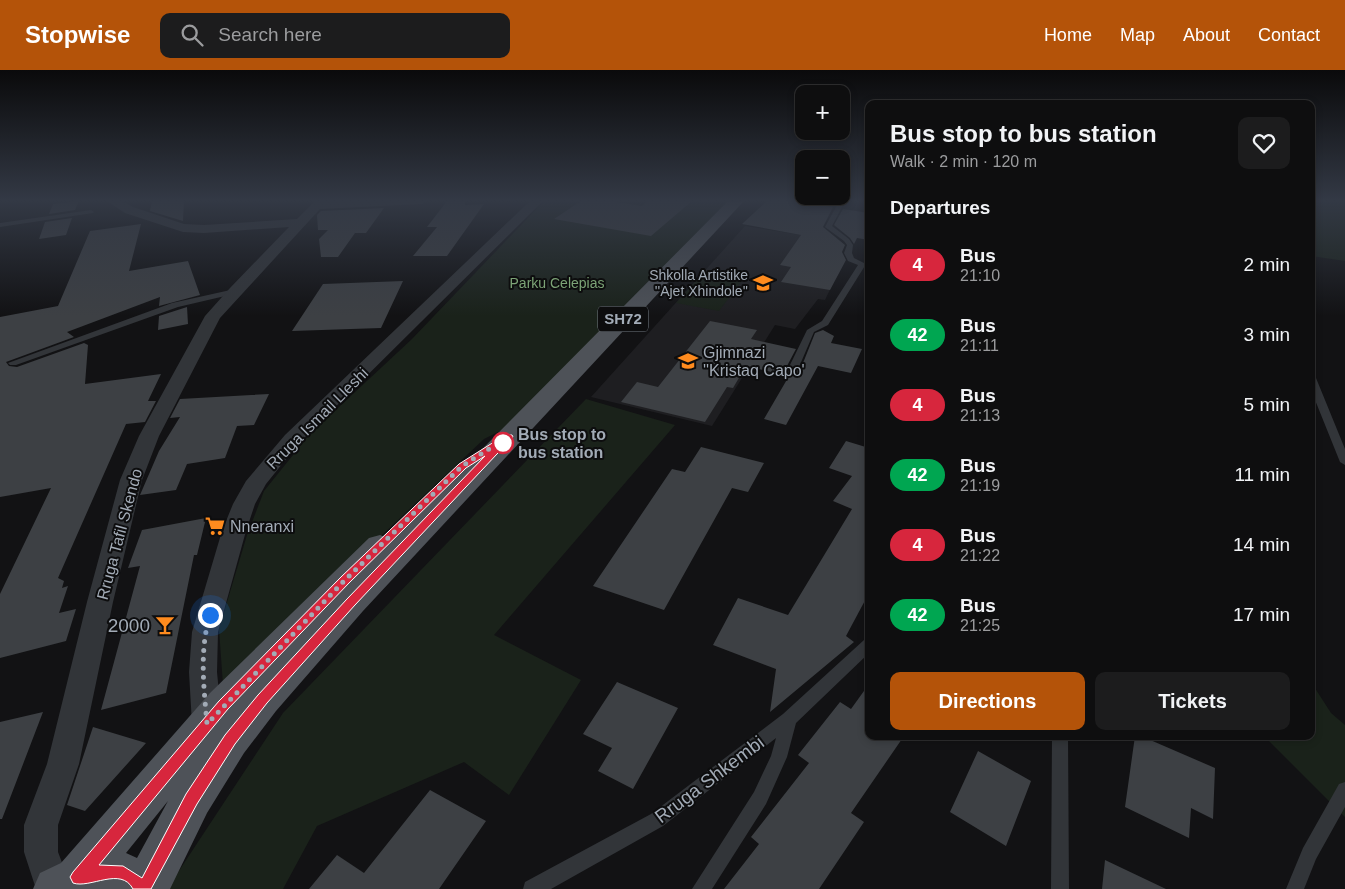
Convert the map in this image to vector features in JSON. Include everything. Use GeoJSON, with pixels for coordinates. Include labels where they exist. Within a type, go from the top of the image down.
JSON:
{"type":"FeatureCollection","features":[{"type":"Feature","properties":{"kind":"main road","name":"SH72"},"geometry":{"type":"LineString","coordinates":[[146,889],[192,799],[230,740],[262,699],[351,602],[508,437],[700,239]]}},
{"type":"Feature","properties":{"kind":"main road","name":"SH72"},"geometry":{"type":"LineString","coordinates":[[63,885],[207,724],[345,580],[462,466],[508,437]]}},
{"type":"Feature","properties":{"kind":"main road"},"geometry":{"type":"LineString","coordinates":[[63,885],[103,872],[123,874],[137,884],[138,889]]}},
{"type":"Feature","properties":{"kind":"street","name":"Rruga Tafil Skendo"},"geometry":{"type":"LineString","coordinates":[[63,885],[41,852],[41,825],[63,764],[100,602],[131,480],[149,436],[213,316],[235,290],[284,239]]}},
{"type":"Feature","properties":{"kind":"street","name":"Rruga Ismail Lleshi"},"geometry":{"type":"LineString","coordinates":[[207,724],[203,672],[205,632],[234,531],[244,504],[257,481],[292,439],[498,239]]}},
{"type":"Feature","properties":{"kind":"lane"},"geometry":{"type":"LineString","coordinates":[[794,367],[799,353],[812,330],[825,323],[865,264],[851,259],[848,253],[850,245],[846,239]]}},
{"type":"Feature","properties":{"kind":"lane"},"geometry":{"type":"LineString","coordinates":[[13,363],[175,305],[235,290]]}},
{"type":"Feature","properties":{"kind":"lane"},"geometry":{"type":"LineString","coordinates":[[1315,388],[1345,462]]}},
{"type":"Feature","properties":{"kind":"lane","name":"Rruga Shkembi"},"geometry":{"type":"LineString","coordinates":[[532,889],[656,820],[789,719],[865,648]]}},
{"type":"Feature","properties":{"kind":"lane"},"geometry":{"type":"LineString","coordinates":[[701,889],[760,798],[779,757],[789,719]]}},
{"type":"Feature","properties":{"kind":"lane"},"geometry":{"type":"LineString","coordinates":[[1060,740],[1060,889]]}},
{"type":"Feature","properties":{"kind":"lane"},"geometry":{"type":"LineString","coordinates":[[1295,889],[1309,854],[1345,790]]}},
{"type":"Feature","properties":{"kind":"shaded area"},"geometry":{"type":"Polygon","coordinates":[[[733,239],[832,240],[837,275],[825,300],[818,299],[795,329],[775,325],[712,426],[591,397],[733,239]]]}},
{"type":"Feature","properties":{"kind":"green space","name":"Parku Celepias"},"geometry":{"type":"Polygon","coordinates":[[[507,239],[692,239],[506,428],[484,439],[223,685],[219,629],[247,535],[264,491],[310,434],[412,339],[507,239]]]}},
{"type":"Feature","properties":{"kind":"green space"},"geometry":{"type":"Polygon","coordinates":[[[1315,239],[1345,239],[1345,261],[1315,257],[1315,239]]]}},
{"type":"Feature","properties":{"kind":"green space"},"geometry":{"type":"Polygon","coordinates":[[[705,271],[744,278],[719,311],[676,303],[705,271]]]}},
{"type":"Feature","properties":{"kind":"green space"},"geometry":{"type":"Polygon","coordinates":[[[586,399],[675,425],[494,635],[581,680],[509,795],[464,762],[317,826],[283,889],[167,889],[283,713],[586,399]]]}},
{"type":"Feature","properties":{"kind":"green space"},"geometry":{"type":"Polygon","coordinates":[[[1315,688],[1331,713],[1345,725],[1345,817],[1268,740],[1315,740],[1315,688]]]}},
{"type":"Feature","properties":{"kind":"building"},"geometry":{"type":"Polygon","coordinates":[[[86,239],[137,239],[129,271],[188,261],[200,295],[159,306],[160,297],[67,332],[74,337],[6,362],[9,366],[17,367],[84,343],[88,345],[85,384],[161,374],[148,401],[156,401],[145,422],[126,424],[58,578],[64,581],[62,588],[68,586],[59,613],[76,609],[66,641],[0,658],[0,594],[51,488],[0,497],[0,317],[58,306],[86,239]]]}},
{"type":"Feature","properties":{"kind":"building"},"geometry":{"type":"Polygon","coordinates":[[[319,239],[351,239],[338,257],[321,257],[319,239]]]}},
{"type":"Feature","properties":{"kind":"building"},"geometry":{"type":"Polygon","coordinates":[[[427,239],[459,239],[447,256],[413,256],[427,239]]]}},
{"type":"Feature","properties":{"kind":"building"},"geometry":{"type":"Polygon","coordinates":[[[798,239],[838,239],[845,245],[842,252],[846,260],[830,290],[781,282],[791,267],[780,265],[798,239]]]}},
{"type":"Feature","properties":{"kind":"building"},"geometry":{"type":"Polygon","coordinates":[[[403,281],[381,328],[292,331],[323,284],[403,281]]]}},
{"type":"Feature","properties":{"kind":"building"},"geometry":{"type":"Polygon","coordinates":[[[187,307],[188,324],[158,330],[159,316],[187,307]]]}},
{"type":"Feature","properties":{"kind":"building"},"geometry":{"type":"Polygon","coordinates":[[[710,321],[757,330],[751,339],[796,349],[787,366],[793,372],[801,368],[815,333],[823,330],[834,336],[831,343],[862,349],[851,373],[818,366],[786,425],[764,419],[789,376],[746,366],[733,388],[727,387],[705,422],[621,402],[637,382],[658,387],[710,321]]]}},
{"type":"Feature","properties":{"kind":"building"},"geometry":{"type":"Polygon","coordinates":[[[269,394],[254,425],[237,426],[225,458],[187,464],[176,490],[140,495],[159,451],[180,417],[170,418],[180,399],[269,394]]]}},
{"type":"Feature","properties":{"kind":"building"},"geometry":{"type":"Polygon","coordinates":[[[846,441],[865,447],[865,600],[846,636],[854,642],[770,712],[776,669],[713,645],[738,598],[788,615],[852,509],[833,501],[852,476],[829,468],[846,441]]]}},
{"type":"Feature","properties":{"kind":"building"},"geometry":{"type":"Polygon","coordinates":[[[701,447],[764,463],[748,492],[732,488],[664,610],[593,586],[672,469],[685,472],[701,447]]]}},
{"type":"Feature","properties":{"kind":"building"},"geometry":{"type":"Polygon","coordinates":[[[206,518],[197,555],[194,555],[166,693],[101,710],[140,566],[128,568],[142,530],[206,518]]]}},
{"type":"Feature","properties":{"kind":"building"},"geometry":{"type":"Polygon","coordinates":[[[617,682],[678,708],[633,789],[598,771],[612,748],[583,734],[617,682]]]}},
{"type":"Feature","properties":{"kind":"building"},"geometry":{"type":"Polygon","coordinates":[[[865,690],[865,740],[901,740],[851,813],[864,822],[819,889],[724,889],[759,844],[751,837],[809,763],[798,755],[840,702],[851,709],[865,690]]]}},
{"type":"Feature","properties":{"kind":"building"},"geometry":{"type":"Polygon","coordinates":[[[43,712],[2,819],[0,819],[0,722],[43,712]]]}},
{"type":"Feature","properties":{"kind":"building"},"geometry":{"type":"Polygon","coordinates":[[[93,727],[146,743],[85,811],[67,805],[93,727]]]}},
{"type":"Feature","properties":{"kind":"building"},"geometry":{"type":"Polygon","coordinates":[[[1134,740],[1150,740],[1215,768],[1213,819],[1191,808],[1189,838],[1125,807],[1134,740]]]}},
{"type":"Feature","properties":{"kind":"building"},"geometry":{"type":"Polygon","coordinates":[[[978,751],[1031,781],[1006,846],[950,812],[978,751]]]}},
{"type":"Feature","properties":{"kind":"building"},"geometry":{"type":"Polygon","coordinates":[[[430,790],[486,821],[439,889],[309,889],[337,855],[364,873],[430,790]]]}},
{"type":"Feature","properties":{"kind":"building"},"geometry":{"type":"Polygon","coordinates":[[[1105,860],[1166,889],[1102,889],[1105,860]]]}},
{"type":"Feature","properties":{"kind":"bus line","name":"4"},"geometry":{"type":"LineString","coordinates":[[138,889],[137,884],[123,874],[103,872],[78,877],[223,705],[345,580],[462,466],[508,437],[351,602],[262,699],[230,740],[192,799],[146,889]]}},
{"type":"Feature","properties":{"kind":"place","name":"Shkolla Artistike ''Ajet Xhindole''"},"geometry":{"type":"Point","coordinates":[763,283]}},
{"type":"Feature","properties":{"kind":"place","name":"Gjimnazi ''Kristaq Capo'"},"geometry":{"type":"Point","coordinates":[688,361]}},
{"type":"Feature","properties":{"kind":"place","name":"Bus stop to bus station"},"geometry":{"type":"Point","coordinates":[503,443]}},
{"type":"Feature","properties":{"kind":"place","name":"Nneranxi"},"geometry":{"type":"Point","coordinates":[215,526]}},
{"type":"Feature","properties":{"kind":"place","name":"2000"},"geometry":{"type":"Point","coordinates":[165,625]}},
{"type":"Feature","properties":{"kind":"route"},"geometry":{"type":"LineString","coordinates":[[210,615],[205,632],[203,672],[207,724],[223,705],[345,580],[462,466],[508,437],[503,443]]}}]}
